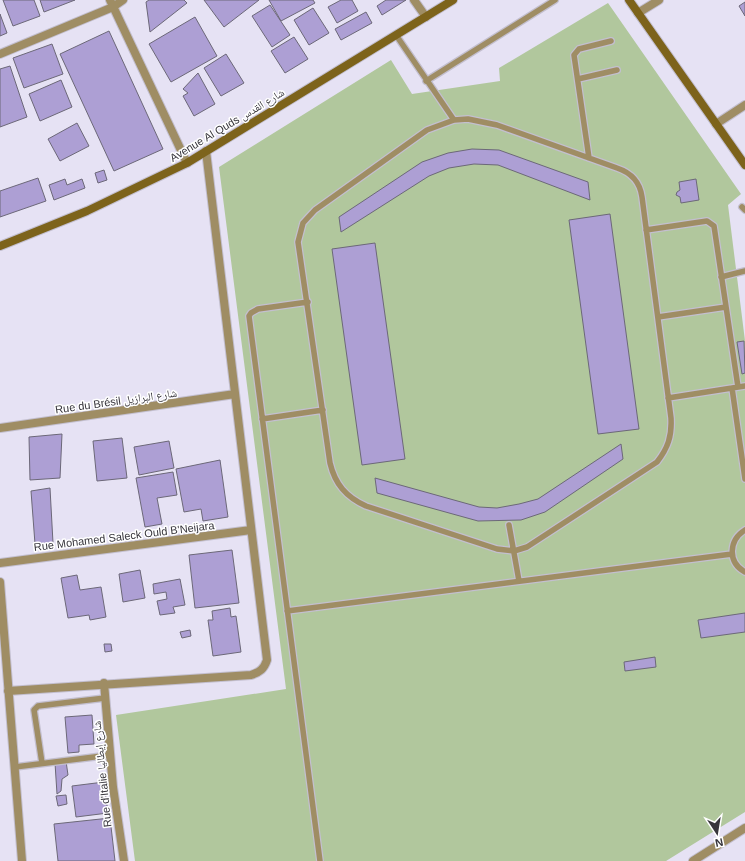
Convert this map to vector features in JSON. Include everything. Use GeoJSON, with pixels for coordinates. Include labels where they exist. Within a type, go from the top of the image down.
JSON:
{"type":"FeatureCollection","features":[{"type":"Feature","properties":{"kind":"street"},"geometry":{"type":"LineString","coordinates":[[0,54],[112,3],[123,0]]}},
{"type":"Feature","properties":{"kind":"street"},"geometry":{"type":"LineString","coordinates":[[414,0],[426,17]]}},
{"type":"Feature","properties":{"kind":"street","name":"Avenue Al Quds شارع القدس"},"geometry":{"type":"LineString","coordinates":[[0,246],[87,211],[187,163],[453,0]]}},
{"type":"Feature","properties":{"kind":"street"},"geometry":{"type":"LineString","coordinates":[[629,0],[745,165]]}},
{"type":"Feature","properties":{"kind":"street"},"geometry":{"type":"LineString","coordinates":[[638,13],[659,0]]}},
{"type":"Feature","properties":{"kind":"street"},"geometry":{"type":"LineString","coordinates":[[112,3],[187,163]]}},
{"type":"Feature","properties":{"kind":"street"},"geometry":{"type":"LineString","coordinates":[[716,124],[745,105]]}},
{"type":"Feature","properties":{"kind":"street"},"geometry":{"type":"LineString","coordinates":[[8,691],[104,683],[251,675],[264,668],[268,660],[206,151]]}},
{"type":"Feature","properties":{"kind":"street","name":"Rue du Brésil شارع البرازيل"},"geometry":{"type":"LineString","coordinates":[[0,428],[235,394]]}},
{"type":"Feature","properties":{"kind":"street","name":"Rue Mohamed Saleck Ould B'Neijara"},"geometry":{"type":"LineString","coordinates":[[0,563],[251,530]]}},
{"type":"Feature","properties":{"kind":"street"},"geometry":{"type":"LineString","coordinates":[[0,582],[3,658],[8,691],[22,861]]}},
{"type":"Feature","properties":{"kind":"street","name":"Rue d'Italie شارع إيطاليا"},"geometry":{"type":"LineString","coordinates":[[104,683],[110,755],[124,861]]}},
{"type":"Feature","properties":{"kind":"street"},"geometry":{"type":"LineString","coordinates":[[693,861],[745,828]]}},
{"type":"Feature","properties":{"kind":"lane"},"geometry":{"type":"LineString","coordinates":[[426,80],[555,0]]}},
{"type":"Feature","properties":{"kind":"lane"},"geometry":{"type":"LineString","coordinates":[[396,36],[454,120]]}},
{"type":"Feature","properties":{"kind":"lane"},"geometry":{"type":"LineString","coordinates":[[589,158],[574,55],[577,50],[611,41]]}},
{"type":"Feature","properties":{"kind":"lane"},"geometry":{"type":"LineString","coordinates":[[578,79],[617,70]]}},
{"type":"Feature","properties":{"kind":"lane"},"geometry":{"type":"LineString","coordinates":[[468,119],[483,121],[624,170],[635,178],[641,190],[672,430],[669,442],[657,462],[527,547],[514,551],[497,549],[355,502],[338,485],[333,475],[298,242],[299,232],[308,216],[427,130],[454,120],[468,119]]}},
{"type":"Feature","properties":{"kind":"lane"},"geometry":{"type":"LineString","coordinates":[[646,230],[710,221],[715,229],[738,387]]}},
{"type":"Feature","properties":{"kind":"lane"},"geometry":{"type":"LineString","coordinates":[[722,277],[745,271]]}},
{"type":"Feature","properties":{"kind":"lane"},"geometry":{"type":"LineString","coordinates":[[308,302],[258,309],[249,316],[320,861]]}},
{"type":"Feature","properties":{"kind":"lane"},"geometry":{"type":"LineString","coordinates":[[658,317],[726,307]]}},
{"type":"Feature","properties":{"kind":"lane"},"geometry":{"type":"LineString","coordinates":[[668,398],[745,386]]}},
{"type":"Feature","properties":{"kind":"lane"},"geometry":{"type":"LineString","coordinates":[[732,388],[745,479]]}},
{"type":"Feature","properties":{"kind":"lane"},"geometry":{"type":"LineString","coordinates":[[262,419],[323,410]]}},
{"type":"Feature","properties":{"kind":"lane"},"geometry":{"type":"LineString","coordinates":[[509,525],[519,581]]}},
{"type":"Feature","properties":{"kind":"lane"},"geometry":{"type":"LineString","coordinates":[[745,530],[734,539],[732,554],[738,567],[745,572]]}},
{"type":"Feature","properties":{"kind":"lane"},"geometry":{"type":"LineString","coordinates":[[287,611],[732,554]]}},
{"type":"Feature","properties":{"kind":"lane"},"geometry":{"type":"LineString","coordinates":[[42,763],[34,710],[38,706],[105,698]]}},
{"type":"Feature","properties":{"kind":"lane"},"geometry":{"type":"LineString","coordinates":[[14,767],[110,755]]}},
{"type":"Feature","properties":{"kind":"green space"},"geometry":{"type":"Polygon","coordinates":[[[608,3],[741,194],[728,205],[745,341],[745,812],[666,861],[135,861],[116,715],[286,689],[219,167],[391,60],[412,94],[500,81],[499,68],[608,3]]]}},
{"type":"Feature","properties":{"kind":"building"},"geometry":{"type":"Polygon","coordinates":[[[3,0],[34,0],[40,16],[13,26],[3,0]]]}},
{"type":"Feature","properties":{"kind":"building"},"geometry":{"type":"Polygon","coordinates":[[[40,0],[75,0],[44,12],[40,0]]]}},
{"type":"Feature","properties":{"kind":"building"},"geometry":{"type":"Polygon","coordinates":[[[149,0],[184,0],[187,3],[150,32],[146,2],[149,0]]]}},
{"type":"Feature","properties":{"kind":"building"},"geometry":{"type":"Polygon","coordinates":[[[204,0],[259,0],[224,27],[204,0]]]}},
{"type":"Feature","properties":{"kind":"building"},"geometry":{"type":"Polygon","coordinates":[[[269,0],[313,0],[315,3],[281,21],[269,0]]]}},
{"type":"Feature","properties":{"kind":"building"},"geometry":{"type":"Polygon","coordinates":[[[341,0],[352,0],[358,11],[337,23],[328,7],[341,0]]]}},
{"type":"Feature","properties":{"kind":"building"},"geometry":{"type":"Polygon","coordinates":[[[386,0],[406,0],[382,15],[377,6],[386,0]]]}},
{"type":"Feature","properties":{"kind":"building"},"geometry":{"type":"Polygon","coordinates":[[[745,2],[745,16],[739,6],[745,2]]]}},
{"type":"Feature","properties":{"kind":"building"},"geometry":{"type":"Polygon","coordinates":[[[270,5],[290,35],[272,47],[252,16],[270,5]]]}},
{"type":"Feature","properties":{"kind":"building"},"geometry":{"type":"Polygon","coordinates":[[[313,8],[329,33],[309,45],[294,20],[313,8]]]}},
{"type":"Feature","properties":{"kind":"building"},"geometry":{"type":"Polygon","coordinates":[[[366,12],[372,23],[341,40],[335,29],[366,12]]]}},
{"type":"Feature","properties":{"kind":"building"},"geometry":{"type":"Polygon","coordinates":[[[0,14],[7,33],[0,36],[0,14]]]}},
{"type":"Feature","properties":{"kind":"building"},"geometry":{"type":"Polygon","coordinates":[[[195,17],[217,56],[171,82],[149,44],[195,17]]]}},
{"type":"Feature","properties":{"kind":"building"},"geometry":{"type":"Polygon","coordinates":[[[109,31],[163,149],[114,171],[60,54],[109,31]]]}},
{"type":"Feature","properties":{"kind":"building"},"geometry":{"type":"Polygon","coordinates":[[[294,37],[308,59],[285,73],[271,51],[294,37]]]}},
{"type":"Feature","properties":{"kind":"building"},"geometry":{"type":"Polygon","coordinates":[[[52,44],[63,74],[24,88],[13,58],[52,44]]]}},
{"type":"Feature","properties":{"kind":"building"},"geometry":{"type":"Polygon","coordinates":[[[226,54],[244,83],[221,96],[204,68],[226,54]]]}},
{"type":"Feature","properties":{"kind":"building"},"geometry":{"type":"Polygon","coordinates":[[[10,66],[27,117],[0,127],[0,69],[10,66]]]}},
{"type":"Feature","properties":{"kind":"building"},"geometry":{"type":"Polygon","coordinates":[[[198,73],[215,104],[194,116],[183,96],[188,93],[183,89],[198,73]]]}},
{"type":"Feature","properties":{"kind":"building"},"geometry":{"type":"Polygon","coordinates":[[[61,80],[72,107],[40,121],[29,94],[61,80]]]}},
{"type":"Feature","properties":{"kind":"building"},"geometry":{"type":"Polygon","coordinates":[[[77,123],[89,146],[60,161],[48,139],[77,123]]]}},
{"type":"Feature","properties":{"kind":"building"},"geometry":{"type":"Polygon","coordinates":[[[472,149],[499,150],[588,182],[590,200],[498,165],[474,164],[449,168],[429,176],[341,232],[339,217],[422,162],[448,153],[472,149]]]}},
{"type":"Feature","properties":{"kind":"building"},"geometry":{"type":"Polygon","coordinates":[[[104,170],[107,180],[98,183],[95,173],[104,170]]]}},
{"type":"Feature","properties":{"kind":"building"},"geometry":{"type":"Polygon","coordinates":[[[38,178],[46,201],[0,217],[0,191],[38,178]]]}},
{"type":"Feature","properties":{"kind":"building"},"geometry":{"type":"Polygon","coordinates":[[[65,179],[67,185],[82,179],[85,188],[54,200],[49,185],[65,179]]]}},
{"type":"Feature","properties":{"kind":"building"},"geometry":{"type":"Polygon","coordinates":[[[696,179],[699,200],[681,203],[680,197],[676,195],[680,190],[679,182],[696,179]]]}},
{"type":"Feature","properties":{"kind":"building"},"geometry":{"type":"Polygon","coordinates":[[[610,214],[639,429],[598,434],[569,220],[610,214]]]}},
{"type":"Feature","properties":{"kind":"building"},"geometry":{"type":"Polygon","coordinates":[[[375,243],[405,459],[362,465],[332,249],[375,243]]]}},
{"type":"Feature","properties":{"kind":"building"},"geometry":{"type":"Polygon","coordinates":[[[744,341],[745,373],[742,374],[737,342],[744,341]]]}},
{"type":"Feature","properties":{"kind":"building"},"geometry":{"type":"Polygon","coordinates":[[[62,434],[60,478],[30,480],[29,437],[62,434]]]}},
{"type":"Feature","properties":{"kind":"building"},"geometry":{"type":"Polygon","coordinates":[[[122,438],[127,478],[97,481],[93,441],[122,438]]]}},
{"type":"Feature","properties":{"kind":"building"},"geometry":{"type":"Polygon","coordinates":[[[169,441],[174,468],[139,475],[134,447],[169,441]]]}},
{"type":"Feature","properties":{"kind":"building"},"geometry":{"type":"Polygon","coordinates":[[[621,444],[623,459],[545,512],[521,520],[478,521],[377,493],[375,478],[479,507],[497,508],[519,504],[538,499],[621,444]]]}},
{"type":"Feature","properties":{"kind":"building"},"geometry":{"type":"Polygon","coordinates":[[[220,460],[228,517],[203,521],[201,509],[184,512],[176,469],[220,460]]]}},
{"type":"Feature","properties":{"kind":"building"},"geometry":{"type":"Polygon","coordinates":[[[173,472],[177,495],[157,498],[162,524],[145,527],[136,478],[173,472]]]}},
{"type":"Feature","properties":{"kind":"building"},"geometry":{"type":"Polygon","coordinates":[[[50,488],[53,543],[35,544],[31,491],[50,488]]]}},
{"type":"Feature","properties":{"kind":"building"},"geometry":{"type":"Polygon","coordinates":[[[232,550],[239,603],[195,608],[189,555],[232,550]]]}},
{"type":"Feature","properties":{"kind":"building"},"geometry":{"type":"Polygon","coordinates":[[[140,570],[145,598],[123,602],[119,574],[140,570]]]}},
{"type":"Feature","properties":{"kind":"building"},"geometry":{"type":"Polygon","coordinates":[[[77,575],[80,590],[101,587],[106,617],[90,620],[89,615],[68,618],[61,578],[77,575]]]}},
{"type":"Feature","properties":{"kind":"building"},"geometry":{"type":"Polygon","coordinates":[[[180,579],[185,605],[173,607],[175,613],[160,615],[157,601],[167,599],[166,592],[154,594],[153,584],[180,579]]]}},
{"type":"Feature","properties":{"kind":"building"},"geometry":{"type":"Polygon","coordinates":[[[230,608],[231,617],[236,616],[241,652],[213,656],[208,620],[213,620],[212,611],[230,608]]]}},
{"type":"Feature","properties":{"kind":"building"},"geometry":{"type":"Polygon","coordinates":[[[745,613],[745,632],[701,638],[698,620],[745,613]]]}},
{"type":"Feature","properties":{"kind":"building"},"geometry":{"type":"Polygon","coordinates":[[[190,630],[191,636],[182,638],[180,632],[190,630]]]}},
{"type":"Feature","properties":{"kind":"building"},"geometry":{"type":"Polygon","coordinates":[[[104,644],[111,644],[112,651],[105,652],[104,644]]]}},
{"type":"Feature","properties":{"kind":"building"},"geometry":{"type":"Polygon","coordinates":[[[655,657],[656,667],[625,671],[624,662],[655,657]]]}},
{"type":"Feature","properties":{"kind":"building"},"geometry":{"type":"Polygon","coordinates":[[[92,715],[94,744],[79,745],[79,752],[68,753],[65,717],[92,715]]]}},
{"type":"Feature","properties":{"kind":"building"},"geometry":{"type":"Polygon","coordinates":[[[66,761],[68,775],[62,779],[61,791],[57,794],[55,763],[66,761]]]}},
{"type":"Feature","properties":{"kind":"building"},"geometry":{"type":"Polygon","coordinates":[[[104,782],[108,813],[76,817],[72,786],[104,782]]]}},
{"type":"Feature","properties":{"kind":"building"},"geometry":{"type":"Polygon","coordinates":[[[66,795],[67,804],[58,806],[56,796],[66,795]]]}},
{"type":"Feature","properties":{"kind":"building"},"geometry":{"type":"Polygon","coordinates":[[[110,818],[115,861],[58,861],[54,824],[110,818]]]}}]}
